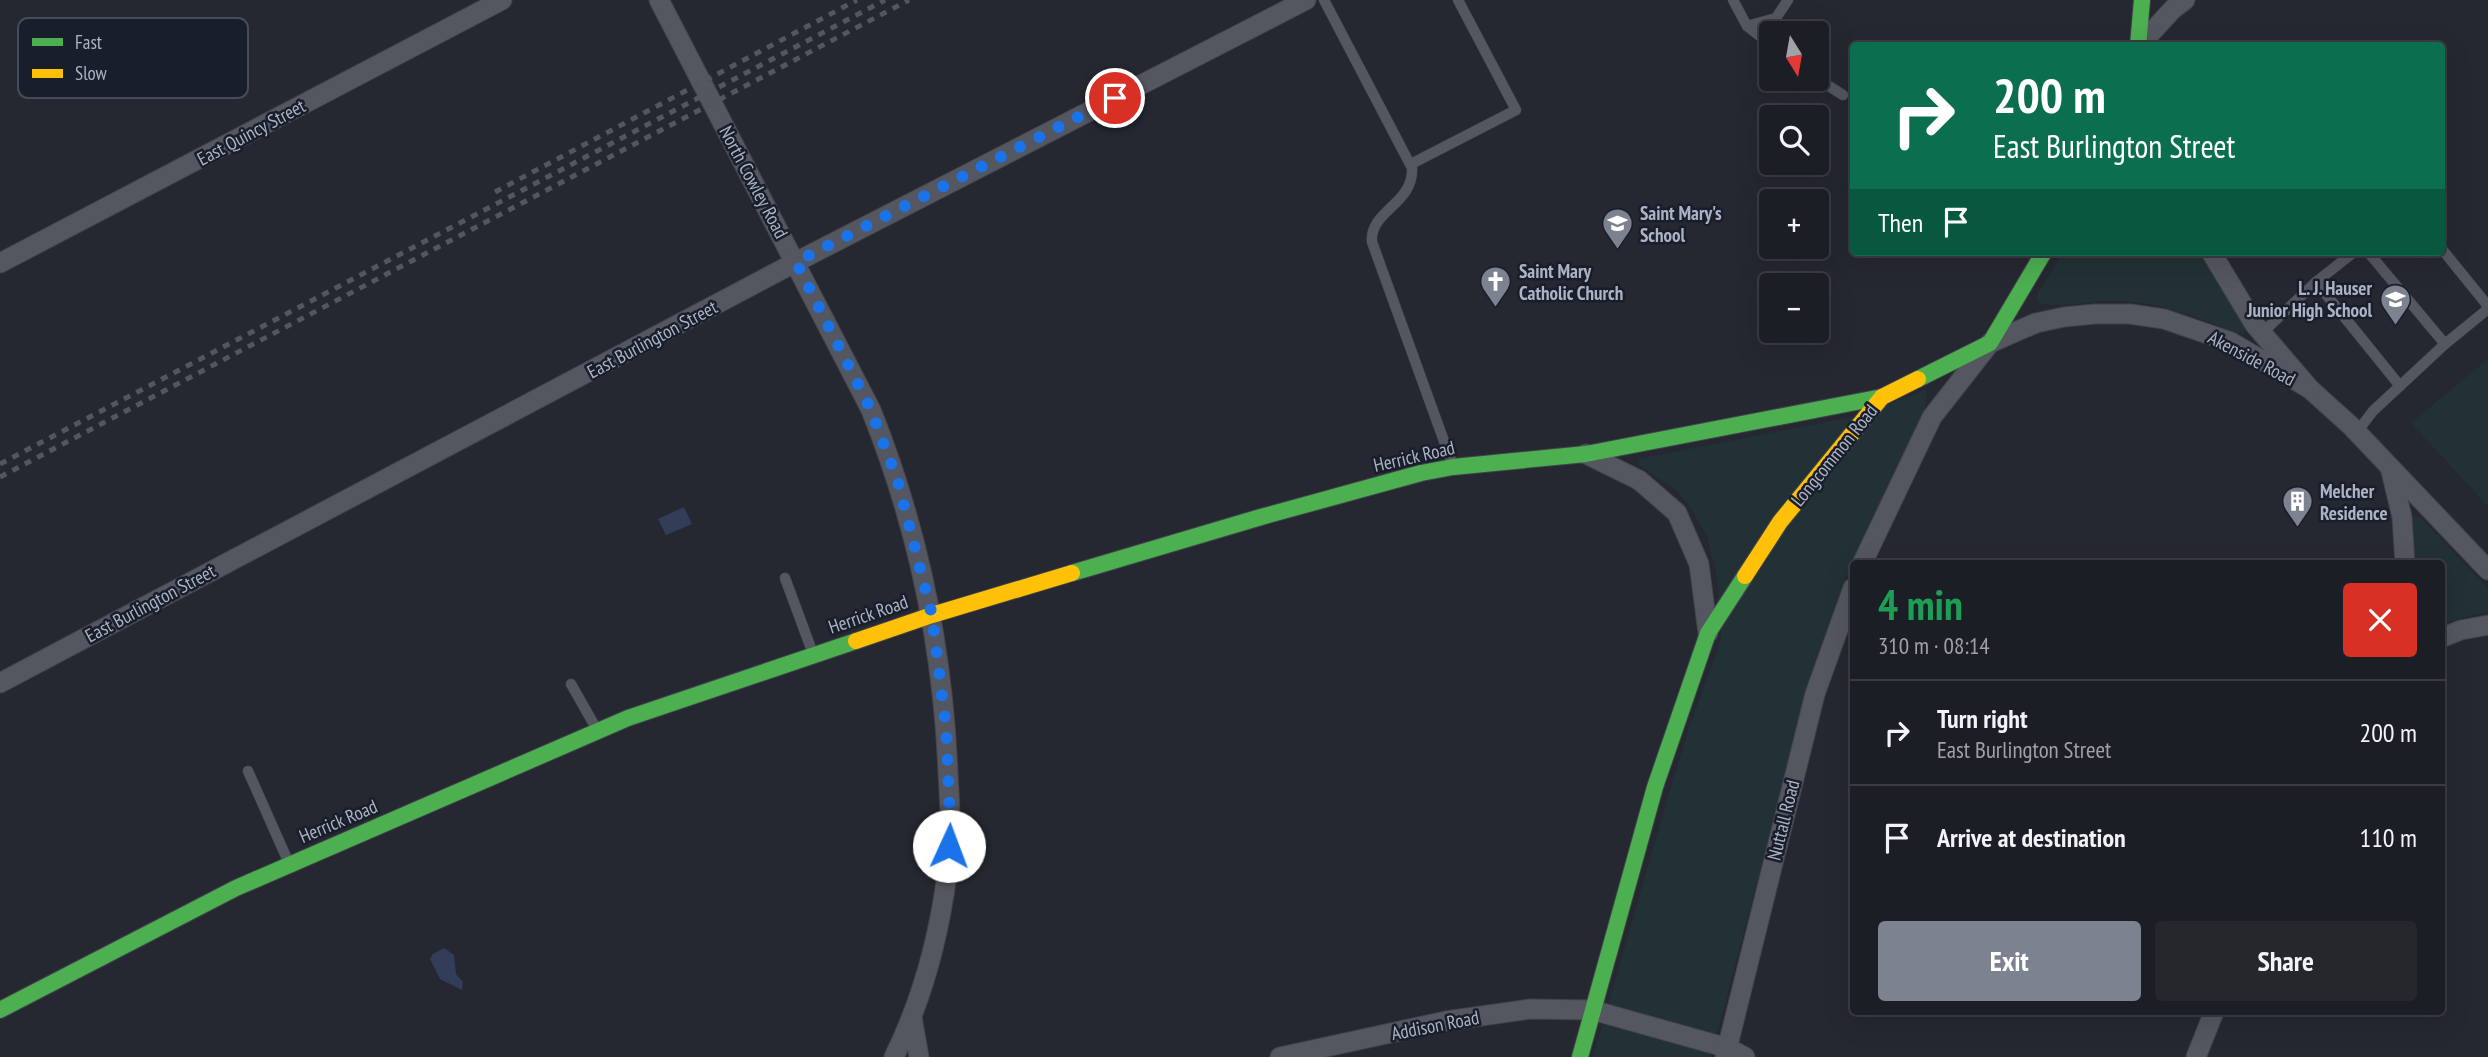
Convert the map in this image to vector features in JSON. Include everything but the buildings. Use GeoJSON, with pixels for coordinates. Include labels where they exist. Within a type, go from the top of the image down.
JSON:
{"type":"FeatureCollection","features":[{"type":"Feature","properties":{"kind":"street","name":"East Quincy Street"},"geometry":{"type":"LineString","coordinates":[[0,263],[502,0]]}},
{"type":"Feature","properties":{"kind":"street","name":"North Cowley Road"},"geometry":{"type":"LineString","coordinates":[[659,0],[846,358],[885,445],[898,482],[932,615],[946,728],[950,820],[947,873],[938,922],[912,1016],[894,1057]]}},
{"type":"Feature","properties":{"kind":"street","name":"East Burlington Street"},"geometry":{"type":"LineString","coordinates":[[0,683],[796,262],[1306,0]]}},
{"type":"Feature","properties":{"kind":"street"},"geometry":{"type":"LineString","coordinates":[[2139,42],[2141,0]]}},
{"type":"Feature","properties":{"kind":"street"},"geometry":{"type":"LineString","coordinates":[[2142,42],[2185,0]]}},
{"type":"Feature","properties":{"kind":"street"},"geometry":{"type":"LineString","coordinates":[[1864,560],[1932,418],[1990,343],[2042,256]]}},
{"type":"Feature","properties":{"kind":"street","name":"Akenside Road"},"geometry":{"type":"LineString","coordinates":[[2214,256],[2262,333],[2310,389],[2357,432],[2488,570]]}},
{"type":"Feature","properties":{"kind":"street","name":"Akenside Road"},"geometry":{"type":"LineString","coordinates":[[1990,343],[2036,323],[2064,317],[2130,314],[2164,319],[2231,342],[2310,389]]}},
{"type":"Feature","properties":{"kind":"street","name":"Longcommon Road"},"geometry":{"type":"LineString","coordinates":[[1580,1057],[1655,787],[1707,633],[1780,522],[1882,397],[1990,343]]}},
{"type":"Feature","properties":{"kind":"street","name":"Herrick Road"},"geometry":{"type":"LineString","coordinates":[[0,1010],[236,888],[628,718],[932,615],[1261,517],[1453,467],[1586,454],[1882,397]]}},
{"type":"Feature","properties":{"kind":"street","name":"Longcommon Road"},"geometry":{"type":"LineString","coordinates":[[1586,454],[1639,480],[1676,513],[1699,564],[1707,633]]}},
{"type":"Feature","properties":{"kind":"street"},"geometry":{"type":"LineString","coordinates":[[2391,469],[2402,517],[2405,560]]}},
{"type":"Feature","properties":{"kind":"street","name":"Nuttall Road"},"geometry":{"type":"LineString","coordinates":[[1733,1054],[1815,694],[1850,596]]}},
{"type":"Feature","properties":{"kind":"street"},"geometry":{"type":"LineString","coordinates":[[2445,636],[2488,625]]}},
{"type":"Feature","properties":{"kind":"street","name":"Addison Road"},"geometry":{"type":"LineString","coordinates":[[1280,1057],[1446,1021],[1530,1009],[1592,1010],[1733,1054]]}},
{"type":"Feature","properties":{"kind":"street"},"geometry":{"type":"LineString","coordinates":[[2196,1057],[2213,1015]]}},
{"type":"Feature","properties":{"kind":"street","name":"North Cowley Road"},"geometry":{"type":"LineString","coordinates":[[912,1016],[919,1057]]}},
{"type":"Feature","properties":{"kind":"lane"},"geometry":{"type":"LineString","coordinates":[[1324,0],[1411,164],[1413,176],[1408,190],[1375,224],[1372,242],[1453,467]]}},
{"type":"Feature","properties":{"kind":"lane"},"geometry":{"type":"LineString","coordinates":[[1733,0],[1747,26],[1759,36]]}},
{"type":"Feature","properties":{"kind":"lane"},"geometry":{"type":"LineString","coordinates":[[1747,26],[1776,18],[1788,0]]}},
{"type":"Feature","properties":{"kind":"lane"},"geometry":{"type":"LineString","coordinates":[[1411,164],[1516,110],[1458,1]]}},
{"type":"Feature","properties":{"kind":"lane"},"geometry":{"type":"LineString","coordinates":[[1829,86],[1843,95]]}},
{"type":"Feature","properties":{"kind":"lane"},"geometry":{"type":"LineString","coordinates":[[2357,432],[2373,411],[2488,307],[2445,253]]}},
{"type":"Feature","properties":{"kind":"lane"},"geometry":{"type":"LineString","coordinates":[[2262,333],[2316,282],[2349,256]]}},
{"type":"Feature","properties":{"kind":"lane"},"geometry":{"type":"LineString","coordinates":[[2371,256],[2445,344]]}},
{"type":"Feature","properties":{"kind":"lane"},"geometry":{"type":"LineString","coordinates":[[2316,282],[2400,386]]}},
{"type":"Feature","properties":{"kind":"lane"},"geometry":{"type":"LineString","coordinates":[[785,578],[814,655]]}},
{"type":"Feature","properties":{"kind":"lane"},"geometry":{"type":"LineString","coordinates":[[571,684],[598,732]]}},
{"type":"Feature","properties":{"kind":"lane"},"geometry":{"type":"LineString","coordinates":[[248,771],[290,864]]}},
{"type":"Feature","properties":{"kind":"shaded area"},"geometry":{"type":"Polygon","coordinates":[[[2061,256],[2201,256],[2244,325],[2245,331],[2237,333],[2181,312],[2137,302],[2040,304],[2036,300],[2061,256]]]}},
{"type":"Feature","properties":{"kind":"shaded area"},"geometry":{"type":"Polygon","coordinates":[[[2488,359],[2488,506],[2411,423],[2488,359]]]}},
{"type":"Feature","properties":{"kind":"shaded area"},"geometry":{"type":"Polygon","coordinates":[[[1925,390],[1925,407],[1854,560],[1850,560],[1850,569],[1806,696],[1711,1057],[1593,1057],[1670,790],[1692,719],[1721,641],[1718,582],[1707,536],[1678,492],[1639,465],[1638,459],[1862,415],[1925,390]]]}},
{"type":"Feature","properties":{"kind":"shaded area"},"geometry":{"type":"Polygon","coordinates":[[[2419,516],[2488,588],[2488,612],[2445,624],[2445,560],[2416,560],[2412,519],[2419,516]]]}},
{"type":"Feature","properties":{"kind":"water"},"geometry":{"type":"Polygon","coordinates":[[[684,507],[692,524],[666,535],[658,519],[684,507]]]}},
{"type":"Feature","properties":{"kind":"water"},"geometry":{"type":"Polygon","coordinates":[[[444,948],[454,955],[456,974],[463,982],[462,990],[440,979],[430,959],[444,948]]]}},
{"type":"Feature","properties":{"kind":"railway"},"geometry":{"type":"LineString","coordinates":[[495,192],[857,0]]}},
{"type":"Feature","properties":{"kind":"railway"},"geometry":{"type":"LineString","coordinates":[[0,464],[885,0]]}},
{"type":"Feature","properties":{"kind":"railway"},"geometry":{"type":"LineString","coordinates":[[0,477],[909,0]]}},
{"type":"Feature","properties":{"kind":"traffic: fast"},"geometry":{"type":"LineString","coordinates":[[2138,42],[2142,0]]}},
{"type":"Feature","properties":{"kind":"traffic: fast"},"geometry":{"type":"LineString","coordinates":[[1918,379],[1990,343],[2042,256]]}},
{"type":"Feature","properties":{"kind":"traffic: fast"},"geometry":{"type":"LineString","coordinates":[[1072,573],[1421,473],[1453,467],[1586,454],[1882,397]]}},
{"type":"Feature","properties":{"kind":"traffic: fast"},"geometry":{"type":"LineString","coordinates":[[1580,1057],[1655,787],[1708,633],[1745,576]]}},
{"type":"Feature","properties":{"kind":"traffic: fast"},"geometry":{"type":"LineString","coordinates":[[0,1010],[236,888],[628,718],[856,641]]}},
{"type":"Feature","properties":{"kind":"traffic: slow"},"geometry":{"type":"LineString","coordinates":[[1745,576],[1780,522],[1882,397],[1918,379]]}},
{"type":"Feature","properties":{"kind":"traffic: slow"},"geometry":{"type":"LineString","coordinates":[[856,641],[1072,573]]}},
{"type":"Feature","properties":{"kind":"place","name":"Saint Mary's School"},"geometry":{"type":"Point","coordinates":[1617,251]}},
{"type":"Feature","properties":{"kind":"place","name":"Saint Mary Catholic Church"},"geometry":{"type":"Point","coordinates":[1496,309]}},
{"type":"Feature","properties":{"kind":"place","name":"L. J. Hauser Junior High School"},"geometry":{"type":"Point","coordinates":[2395,326]}},
{"type":"Feature","properties":{"kind":"place","name":"Melcher Residence"},"geometry":{"type":"Point","coordinates":[2297,529]}},
{"type":"Feature","properties":{"kind":"route"},"geometry":{"type":"LineString","coordinates":[[949,846],[946,728],[932,615],[898,482],[871,410],[796,262],[1115,98]]}}]}
